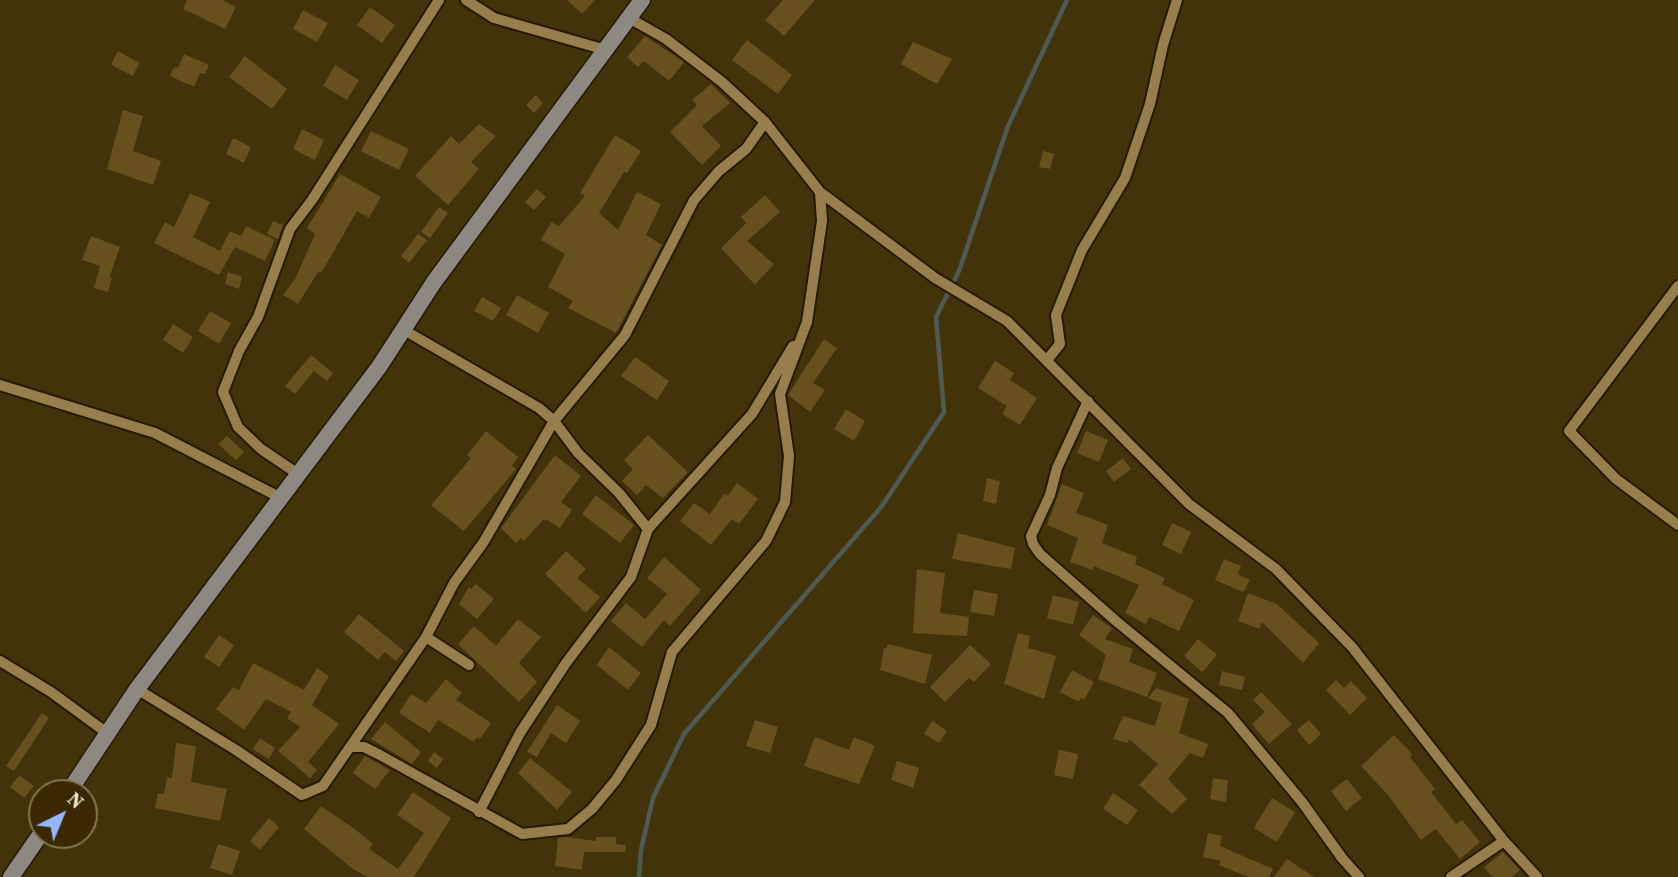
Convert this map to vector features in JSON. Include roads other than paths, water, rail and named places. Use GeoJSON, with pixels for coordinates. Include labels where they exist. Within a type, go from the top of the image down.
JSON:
{"type":"FeatureCollection","features":[{"type":"Feature","properties":{"kind":"main road"},"geometry":{"type":"LineString","coordinates":[[77,779],[137,689],[281,498],[404,330],[434,282],[642,0]]}},
{"type":"Feature","properties":{"kind":"main road"},"geometry":{"type":"LineString","coordinates":[[12,877],[31,849]]}},
{"type":"Feature","properties":{"kind":"street"},"geometry":{"type":"LineString","coordinates":[[298,474],[261,449],[238,427],[223,392],[239,351],[258,317],[289,229],[313,200],[439,0]]}},
{"type":"Feature","properties":{"kind":"street"},"geometry":{"type":"LineString","coordinates":[[466,0],[494,19],[606,50]]}},
{"type":"Feature","properties":{"kind":"street"},"geometry":{"type":"LineString","coordinates":[[1047,360],[1060,344],[1056,315],[1082,250],[1125,178],[1150,104],[1163,45],[1177,0]]}},
{"type":"Feature","properties":{"kind":"street"},"geometry":{"type":"LineString","coordinates":[[629,18],[666,38],[722,82],[765,122],[821,192],[935,278],[1007,321],[1189,504],[1276,569],[1352,647],[1504,841],[1537,877]]}},
{"type":"Feature","properties":{"kind":"street"},"geometry":{"type":"LineString","coordinates":[[137,689],[236,750],[302,795],[323,786],[426,637],[454,583],[483,543],[554,421],[625,335],[694,200],[719,171],[746,149],[765,122]]}},
{"type":"Feature","properties":{"kind":"street"},"geometry":{"type":"LineString","coordinates":[[352,747],[364,747],[380,755],[522,834],[568,828],[592,809],[616,780],[657,711],[672,652],[766,541],[785,502],[789,456],[780,394],[807,322],[822,221],[821,192]]}},
{"type":"Feature","properties":{"kind":"street"},"geometry":{"type":"LineString","coordinates":[[1678,286],[1569,431],[1616,479],[1678,525]]}},
{"type":"Feature","properties":{"kind":"street"},"geometry":{"type":"LineString","coordinates":[[480,812],[536,710],[566,663],[631,578],[648,530],[752,414],[807,322]]}},
{"type":"Feature","properties":{"kind":"street"},"geometry":{"type":"LineString","coordinates":[[404,330],[498,382],[554,421],[578,453],[619,493],[648,530]]}},
{"type":"Feature","properties":{"kind":"street"},"geometry":{"type":"LineString","coordinates":[[0,385],[155,433],[281,498]]}},
{"type":"Feature","properties":{"kind":"street"},"geometry":{"type":"LineString","coordinates":[[1088,401],[1057,468],[1050,495],[1031,536],[1033,544],[1040,554],[1116,621],[1228,713],[1302,802],[1359,877]]}},
{"type":"Feature","properties":{"kind":"street"},"geometry":{"type":"LineString","coordinates":[[426,637],[469,665]]}},
{"type":"Feature","properties":{"kind":"street"},"geometry":{"type":"LineString","coordinates":[[0,661],[51,692],[107,733]]}},
{"type":"Feature","properties":{"kind":"street"},"geometry":{"type":"LineString","coordinates":[[1451,877],[1504,841]]}},
{"type":"Feature","properties":{"kind":"waterway"},"geometry":{"type":"LineString","coordinates":[[639,877],[641,850],[653,798],[684,734],[882,506],[944,412],[936,317],[959,271],[1008,126],[1067,0]]}}]}
